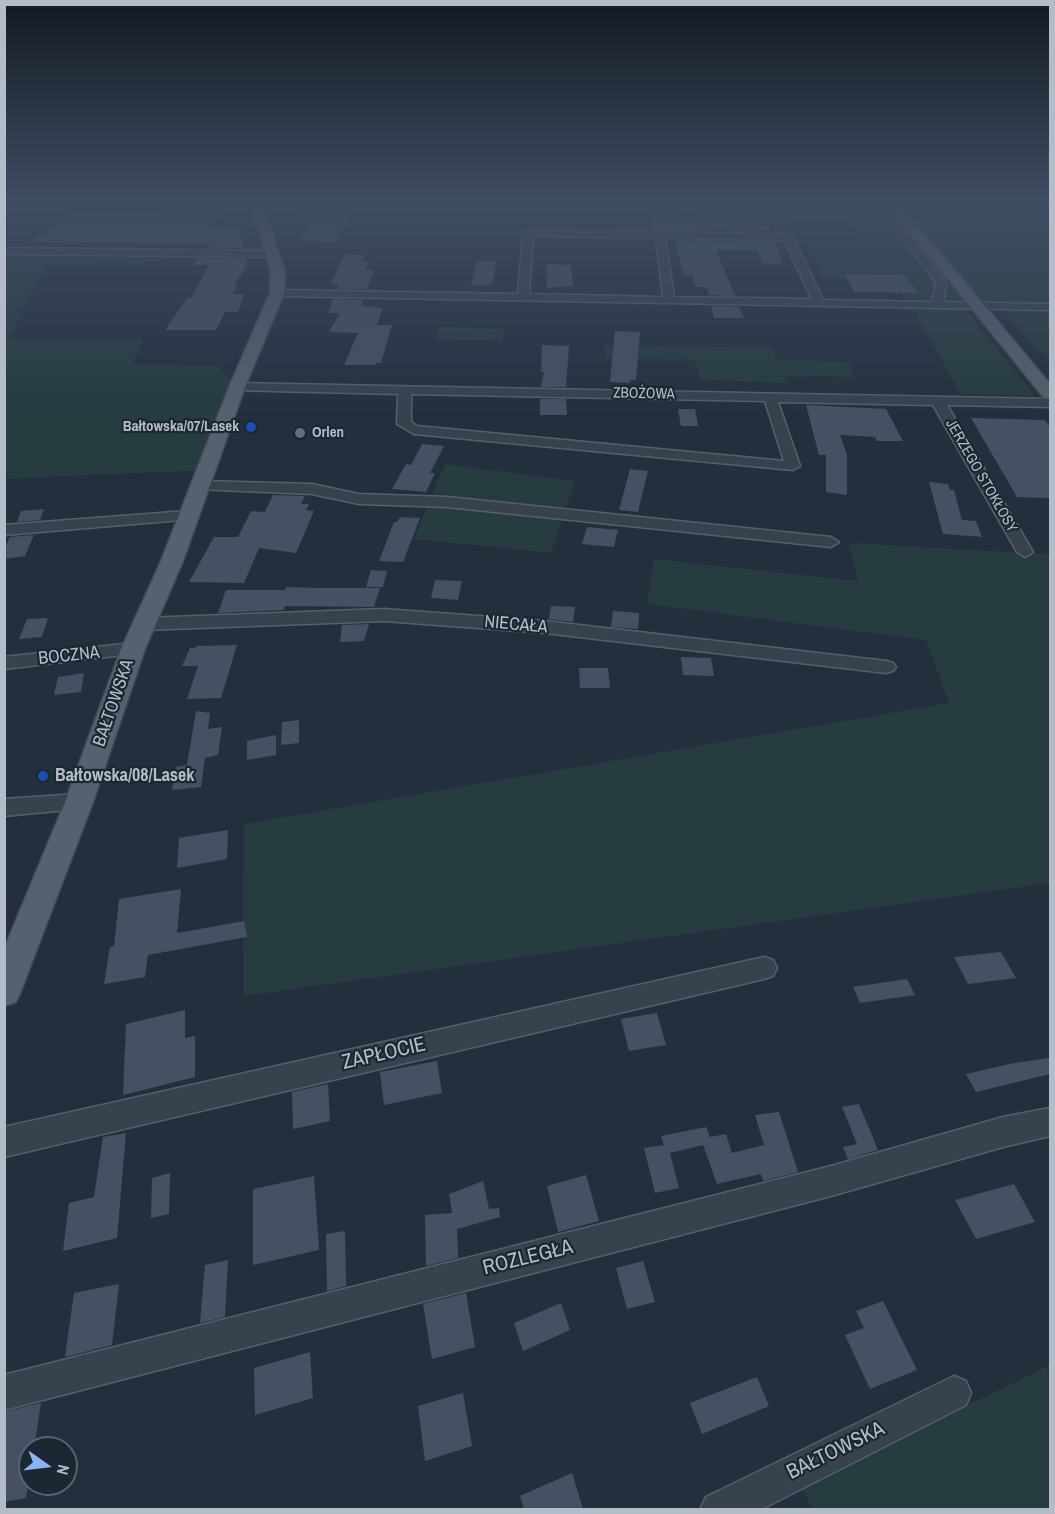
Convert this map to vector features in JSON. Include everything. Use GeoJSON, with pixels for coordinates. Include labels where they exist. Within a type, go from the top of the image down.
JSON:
{"type":"FeatureCollection","features":[{"type":"Feature","properties":{"kind":"main road","name":"BAŁTOWSKA"},"geometry":{"type":"LineString","coordinates":[[4,991],[79,802],[139,637],[172,561],[237,387],[277,293],[278,274]]}},
{"type":"Feature","properties":{"kind":"main road"},"geometry":{"type":"LineString","coordinates":[[952,274],[1050,394]]}},
{"type":"Feature","properties":{"kind":"street"},"geometry":{"type":"LineString","coordinates":[[523,296],[525,274]]}},
{"type":"Feature","properties":{"kind":"street"},"geometry":{"type":"LineString","coordinates":[[665,274],[669,299]]}},
{"type":"Feature","properties":{"kind":"street"},"geometry":{"type":"LineString","coordinates":[[805,274],[819,303]]}},
{"type":"Feature","properties":{"kind":"street"},"geometry":{"type":"LineString","coordinates":[[935,274],[941,285],[937,302],[940,304]]}},
{"type":"Feature","properties":{"kind":"street"},"geometry":{"type":"LineString","coordinates":[[277,293],[1050,307]]}},
{"type":"Feature","properties":{"kind":"street","name":"ZBOŻOWA"},"geometry":{"type":"LineString","coordinates":[[237,387],[1050,403]]}},
{"type":"Feature","properties":{"kind":"street"},"geometry":{"type":"LineString","coordinates":[[405,389],[404,424],[414,430],[793,466],[770,397]]}},
{"type":"Feature","properties":{"kind":"street","name":"JERZEGO STOKŁOSY"},"geometry":{"type":"LineString","coordinates":[[938,400],[1025,552]]}},
{"type":"Feature","properties":{"kind":"street"},"geometry":{"type":"LineString","coordinates":[[201,486],[312,489],[359,499],[447,502],[831,543]]}},
{"type":"Feature","properties":{"kind":"street"},"geometry":{"type":"LineString","coordinates":[[4,530],[187,516]]}},
{"type":"Feature","properties":{"kind":"street","name":"NIECAŁA"},"geometry":{"type":"LineString","coordinates":[[139,637],[384,615],[545,627],[886,667]]}},
{"type":"Feature","properties":{"kind":"street","name":"BOCZNA"},"geometry":{"type":"LineString","coordinates":[[4,663],[139,637]]}},
{"type":"Feature","properties":{"kind":"street"},"geometry":{"type":"LineString","coordinates":[[4,807],[79,802]]}},
{"type":"Feature","properties":{"kind":"street","name":"ZAPŁOCIE"},"geometry":{"type":"LineString","coordinates":[[4,1142],[764,968]]}},
{"type":"Feature","properties":{"kind":"street","name":"ROZLEGŁA"},"geometry":{"type":"LineString","coordinates":[[4,1393],[808,1187],[1003,1132],[1050,1122]]}},
{"type":"Feature","properties":{"kind":"street","name":"BAŁTOWSKA"},"geometry":{"type":"LineString","coordinates":[[719,1509],[954,1394]]}},
{"type":"Feature","properties":{"kind":"green space"},"geometry":{"type":"Polygon","coordinates":[[[4,274],[41,274],[10,339],[143,339],[132,364],[218,366],[237,387],[207,470],[5,479],[4,274]]]}},
{"type":"Feature","properties":{"kind":"green space"},"geometry":{"type":"Polygon","coordinates":[[[821,274],[1050,274],[1050,359],[1037,350],[1001,309],[964,308],[1035,396],[961,394],[911,306],[892,282],[823,278],[821,274]]]}},
{"type":"Feature","properties":{"kind":"green space"},"geometry":{"type":"Polygon","coordinates":[[[440,327],[505,329],[503,341],[436,339],[440,327]]]}},
{"type":"Feature","properties":{"kind":"green space"},"geometry":{"type":"Polygon","coordinates":[[[604,345],[772,348],[779,360],[848,362],[855,377],[784,376],[789,383],[701,380],[694,360],[606,358],[604,345]]]}},
{"type":"Feature","properties":{"kind":"green space"},"geometry":{"type":"Polygon","coordinates":[[[445,464],[575,481],[551,553],[414,539],[445,464]]]}},
{"type":"Feature","properties":{"kind":"green space"},"geometry":{"type":"Polygon","coordinates":[[[848,543],[1050,554],[1050,883],[243,996],[244,824],[949,703],[926,640],[647,604],[654,559],[858,581],[848,543]]]}},
{"type":"Feature","properties":{"kind":"green space"},"geometry":{"type":"Polygon","coordinates":[[[1050,1365],[1050,1509],[812,1509],[802,1486],[1050,1365]]]}},
{"type":"Feature","properties":{"kind":"building"},"geometry":{"type":"Polygon","coordinates":[[[204,274],[242,274],[234,286],[237,286],[233,294],[244,294],[238,312],[225,312],[216,330],[165,330],[187,298],[191,298],[204,274]]]}},
{"type":"Feature","properties":{"kind":"building"},"geometry":{"type":"Polygon","coordinates":[[[336,274],[373,274],[367,289],[337,289],[339,285],[331,284],[336,274]]]}},
{"type":"Feature","properties":{"kind":"building"},"geometry":{"type":"Polygon","coordinates":[[[474,274],[494,274],[492,285],[471,285],[474,274]]]}},
{"type":"Feature","properties":{"kind":"building"},"geometry":{"type":"Polygon","coordinates":[[[547,274],[572,274],[573,286],[547,288],[547,274]]]}},
{"type":"Feature","properties":{"kind":"building"},"geometry":{"type":"Polygon","coordinates":[[[726,274],[735,296],[709,295],[707,287],[696,287],[692,275],[684,275],[726,274]]]}},
{"type":"Feature","properties":{"kind":"building"},"geometry":{"type":"Polygon","coordinates":[[[845,274],[904,275],[919,293],[854,292],[845,274]]]}},
{"type":"Feature","properties":{"kind":"building"},"geometry":{"type":"Polygon","coordinates":[[[333,299],[363,300],[361,306],[383,308],[377,325],[392,325],[381,363],[344,365],[358,333],[329,332],[340,313],[328,313],[333,299]]]}},
{"type":"Feature","properties":{"kind":"building"},"geometry":{"type":"Polygon","coordinates":[[[711,306],[739,307],[744,318],[714,318],[711,306]]]}},
{"type":"Feature","properties":{"kind":"building"},"geometry":{"type":"Polygon","coordinates":[[[615,331],[640,332],[636,380],[630,380],[630,383],[610,382],[615,331]]]}},
{"type":"Feature","properties":{"kind":"building"},"geometry":{"type":"Polygon","coordinates":[[[542,345],[569,346],[566,387],[541,387],[544,372],[541,372],[542,345]]]}},
{"type":"Feature","properties":{"kind":"building"},"geometry":{"type":"Polygon","coordinates":[[[540,399],[566,399],[567,415],[540,415],[540,399]]]}},
{"type":"Feature","properties":{"kind":"building"},"geometry":{"type":"Polygon","coordinates":[[[806,405],[886,409],[903,441],[877,441],[875,437],[840,435],[847,455],[847,495],[826,492],[826,455],[819,455],[806,405]]]}},
{"type":"Feature","properties":{"kind":"building"},"geometry":{"type":"Polygon","coordinates":[[[678,409],[695,409],[698,426],[681,426],[678,409]]]}},
{"type":"Feature","properties":{"kind":"building"},"geometry":{"type":"Polygon","coordinates":[[[971,418],[1045,420],[1050,427],[1050,498],[1017,497],[971,418]]]}},
{"type":"Feature","properties":{"kind":"building"},"geometry":{"type":"Polygon","coordinates":[[[422,444],[444,446],[430,473],[435,473],[426,492],[392,489],[406,464],[411,465],[422,444]]]}},
{"type":"Feature","properties":{"kind":"building"},"geometry":{"type":"Polygon","coordinates":[[[630,469],[648,471],[638,512],[619,510],[630,469]]]}},
{"type":"Feature","properties":{"kind":"building"},"geometry":{"type":"Polygon","coordinates":[[[929,482],[948,484],[950,490],[954,490],[962,520],[976,521],[982,537],[943,534],[929,482]]]}},
{"type":"Feature","properties":{"kind":"building"},"geometry":{"type":"Polygon","coordinates":[[[273,495],[305,496],[301,504],[309,504],[306,510],[314,511],[296,553],[259,548],[244,583],[189,582],[214,537],[238,537],[251,511],[265,512],[273,495]]]}},
{"type":"Feature","properties":{"kind":"building"},"geometry":{"type":"Polygon","coordinates":[[[44,509],[40,520],[17,522],[21,511],[44,509]]]}},
{"type":"Feature","properties":{"kind":"building"},"geometry":{"type":"Polygon","coordinates":[[[400,517],[420,518],[403,562],[379,561],[394,522],[397,522],[400,517]]]}},
{"type":"Feature","properties":{"kind":"building"},"geometry":{"type":"Polygon","coordinates":[[[587,527],[618,530],[614,547],[582,544],[587,527]]]}},
{"type":"Feature","properties":{"kind":"building"},"geometry":{"type":"Polygon","coordinates":[[[34,535],[25,556],[4,559],[4,549],[10,537],[34,535]]]}},
{"type":"Feature","properties":{"kind":"building"},"geometry":{"type":"Polygon","coordinates":[[[371,570],[387,571],[383,587],[366,587],[371,570]]]}},
{"type":"Feature","properties":{"kind":"building"},"geometry":{"type":"Polygon","coordinates":[[[435,580],[462,581],[458,600],[431,598],[435,580]]]}},
{"type":"Feature","properties":{"kind":"building"},"geometry":{"type":"Polygon","coordinates":[[[286,587],[380,588],[374,607],[285,606],[284,610],[218,613],[226,590],[285,590],[286,587]]]}},
{"type":"Feature","properties":{"kind":"building"},"geometry":{"type":"Polygon","coordinates":[[[551,606],[575,607],[573,622],[549,619],[551,606]]]}},
{"type":"Feature","properties":{"kind":"building"},"geometry":{"type":"Polygon","coordinates":[[[613,611],[639,613],[638,629],[611,627],[613,611]]]}},
{"type":"Feature","properties":{"kind":"building"},"geometry":{"type":"Polygon","coordinates":[[[48,618],[42,637],[19,639],[27,619],[48,618]]]}},
{"type":"Feature","properties":{"kind":"building"},"geometry":{"type":"Polygon","coordinates":[[[369,624],[364,641],[340,642],[342,625],[369,624]]]}},
{"type":"Feature","properties":{"kind":"building"},"geometry":{"type":"Polygon","coordinates":[[[237,645],[221,698],[187,699],[198,666],[182,666],[190,648],[237,645]]]}},
{"type":"Feature","properties":{"kind":"building"},"geometry":{"type":"Polygon","coordinates":[[[681,657],[711,658],[714,676],[683,675],[681,657]]]}},
{"type":"Feature","properties":{"kind":"building"},"geometry":{"type":"Polygon","coordinates":[[[579,668],[608,668],[610,688],[580,688],[579,668]]]}},
{"type":"Feature","properties":{"kind":"building"},"geometry":{"type":"Polygon","coordinates":[[[84,673],[81,692],[54,695],[58,677],[84,673]]]}},
{"type":"Feature","properties":{"kind":"building"},"geometry":{"type":"Polygon","coordinates":[[[196,711],[210,713],[208,729],[222,727],[218,755],[205,758],[201,787],[172,790],[176,767],[187,765],[196,711]]]}},
{"type":"Feature","properties":{"kind":"building"},"geometry":{"type":"Polygon","coordinates":[[[299,720],[299,743],[281,745],[282,722],[299,720]]]}},
{"type":"Feature","properties":{"kind":"building"},"geometry":{"type":"Polygon","coordinates":[[[276,735],[276,755],[247,760],[247,741],[276,735]]]}},
{"type":"Feature","properties":{"kind":"building"},"geometry":{"type":"Polygon","coordinates":[[[228,830],[227,859],[177,868],[179,838],[228,830]]]}},
{"type":"Feature","properties":{"kind":"building"},"geometry":{"type":"Polygon","coordinates":[[[181,889],[177,933],[244,921],[247,937],[148,955],[145,977],[104,984],[110,947],[114,946],[119,899],[181,889]]]}},
{"type":"Feature","properties":{"kind":"building"},"geometry":{"type":"Polygon","coordinates":[[[1001,952],[1016,978],[968,984],[954,957],[1001,952]]]}},
{"type":"Feature","properties":{"kind":"building"},"geometry":{"type":"Polygon","coordinates":[[[907,979],[915,995],[860,1003],[853,987],[907,979]]]}},
{"type":"Feature","properties":{"kind":"building"},"geometry":{"type":"Polygon","coordinates":[[[185,1010],[185,1038],[195,1036],[195,1077],[123,1095],[126,1024],[185,1010]]]}},
{"type":"Feature","properties":{"kind":"building"},"geometry":{"type":"Polygon","coordinates":[[[657,1013],[666,1045],[629,1051],[621,1019],[657,1013]]]}},
{"type":"Feature","properties":{"kind":"building"},"geometry":{"type":"Polygon","coordinates":[[[1050,1058],[1050,1074],[976,1092],[966,1074],[1014,1063],[1050,1058]]]}},
{"type":"Feature","properties":{"kind":"building"},"geometry":{"type":"Polygon","coordinates":[[[437,1061],[442,1093],[384,1105],[380,1072],[437,1061]]]}},
{"type":"Feature","properties":{"kind":"building"},"geometry":{"type":"Polygon","coordinates":[[[328,1084],[330,1121],[293,1129],[292,1092],[328,1084]]]}},
{"type":"Feature","properties":{"kind":"building"},"geometry":{"type":"Polygon","coordinates":[[[859,1104],[878,1150],[848,1159],[843,1147],[857,1144],[842,1107],[859,1104]]]}},
{"type":"Feature","properties":{"kind":"building"},"geometry":{"type":"Polygon","coordinates":[[[779,1112],[798,1172],[763,1181],[761,1174],[717,1184],[703,1145],[670,1153],[679,1188],[655,1193],[644,1148],[664,1145],[661,1136],[706,1127],[710,1137],[726,1134],[732,1153],[764,1145],[755,1115],[779,1112]]]}},
{"type":"Feature","properties":{"kind":"building"},"geometry":{"type":"Polygon","coordinates":[[[126,1133],[117,1238],[63,1251],[69,1203],[94,1197],[103,1137],[126,1133]]]}},
{"type":"Feature","properties":{"kind":"building"},"geometry":{"type":"Polygon","coordinates":[[[170,1173],[169,1214],[151,1218],[152,1178],[170,1173]]]}},
{"type":"Feature","properties":{"kind":"building"},"geometry":{"type":"Polygon","coordinates":[[[586,1175],[599,1221],[558,1232],[547,1186],[586,1175]]]}},
{"type":"Feature","properties":{"kind":"building"},"geometry":{"type":"Polygon","coordinates":[[[314,1176],[319,1250],[253,1265],[253,1189],[314,1176]]]}},
{"type":"Feature","properties":{"kind":"building"},"geometry":{"type":"Polygon","coordinates":[[[483,1181],[489,1209],[499,1208],[500,1217],[457,1229],[458,1258],[426,1266],[425,1215],[452,1213],[449,1194],[483,1181]]]}},
{"type":"Feature","properties":{"kind":"building"},"geometry":{"type":"Polygon","coordinates":[[[1014,1184],[1035,1222],[976,1239],[955,1200],[1014,1184]]]}},
{"type":"Feature","properties":{"kind":"building"},"geometry":{"type":"Polygon","coordinates":[[[345,1231],[346,1286],[327,1291],[326,1234],[345,1231]]]}},
{"type":"Feature","properties":{"kind":"building"},"geometry":{"type":"Polygon","coordinates":[[[228,1260],[225,1317],[200,1323],[205,1265],[228,1260]]]}},
{"type":"Feature","properties":{"kind":"building"},"geometry":{"type":"Polygon","coordinates":[[[643,1261],[655,1302],[627,1309],[616,1268],[643,1261]]]}},
{"type":"Feature","properties":{"kind":"building"},"geometry":{"type":"Polygon","coordinates":[[[119,1284],[112,1345],[65,1357],[74,1293],[119,1284]]]}},
{"type":"Feature","properties":{"kind":"building"},"geometry":{"type":"Polygon","coordinates":[[[466,1293],[475,1347],[432,1359],[423,1304],[466,1293]]]}},
{"type":"Feature","properties":{"kind":"building"},"geometry":{"type":"Polygon","coordinates":[[[883,1301],[917,1370],[870,1389],[845,1335],[864,1328],[856,1311],[883,1301]]]}},
{"type":"Feature","properties":{"kind":"building"},"geometry":{"type":"Polygon","coordinates":[[[561,1303],[570,1330],[523,1351],[514,1323],[561,1303]]]}},
{"type":"Feature","properties":{"kind":"building"},"geometry":{"type":"Polygon","coordinates":[[[310,1352],[313,1398],[255,1415],[254,1368],[310,1352]]]}},
{"type":"Feature","properties":{"kind":"building"},"geometry":{"type":"Polygon","coordinates":[[[757,1377],[769,1406],[702,1434],[690,1403],[757,1377]]]}},
{"type":"Feature","properties":{"kind":"building"},"geometry":{"type":"Polygon","coordinates":[[[463,1393],[472,1446],[425,1461],[418,1406],[463,1393]]]}},
{"type":"Feature","properties":{"kind":"building"},"geometry":{"type":"Polygon","coordinates":[[[41,1403],[36,1436],[18,1436],[18,1496],[26,1496],[26,1498],[4,1502],[4,1412],[41,1403]]]}},
{"type":"Feature","properties":{"kind":"building"},"geometry":{"type":"Polygon","coordinates":[[[572,1473],[583,1509],[524,1509],[520,1496],[572,1473]]]}},
{"type":"Feature","properties":{"kind":"place","name":"Bałtowska/07/Lasek"},"geometry":{"type":"Point","coordinates":[251,427]}},
{"type":"Feature","properties":{"kind":"place","name":"Orlen"},"geometry":{"type":"Point","coordinates":[300,433]}},
{"type":"Feature","properties":{"kind":"place","name":"Bałtowska/08/Lasek"},"geometry":{"type":"Point","coordinates":[43,776]}}]}
